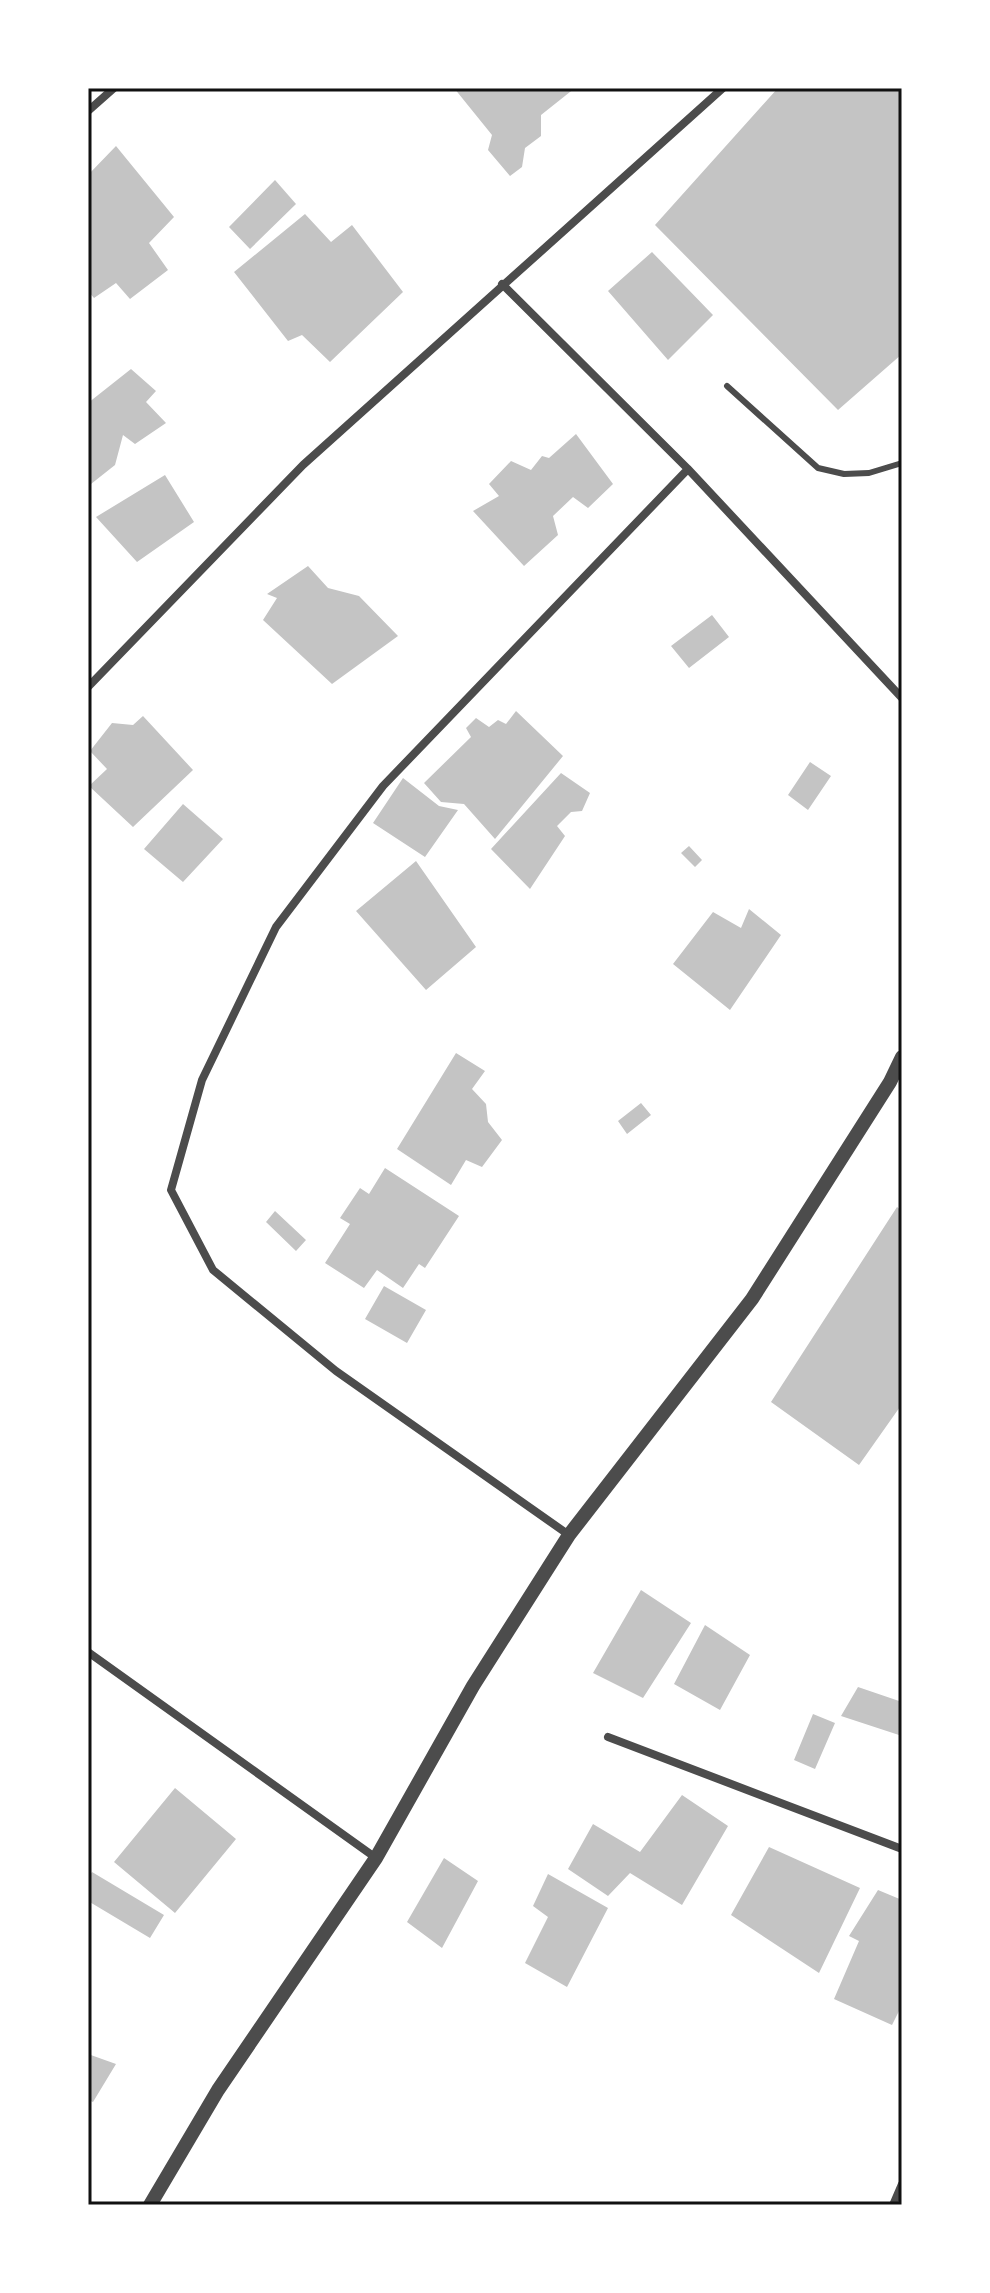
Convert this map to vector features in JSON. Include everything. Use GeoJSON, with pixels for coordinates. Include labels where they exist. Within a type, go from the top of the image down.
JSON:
{"type":"FeatureCollection","features":[{"type":"Feature","properties":{"kind":"street"},"geometry":{"type":"LineString","coordinates":[[88,111],[114,88]]}},
{"type":"Feature","properties":{"kind":"street"},"geometry":{"type":"LineString","coordinates":[[88,687],[303,465],[723,88]]}},
{"type":"Feature","properties":{"kind":"street"},"geometry":{"type":"LineString","coordinates":[[502,284],[688,469],[902,698]]}},
{"type":"Feature","properties":{"kind":"street"},"geometry":{"type":"LineString","coordinates":[[569,1535],[336,1371],[213,1270],[171,1190],[202,1080],[276,927],[383,786],[688,469]]}},
{"type":"Feature","properties":{"kind":"street"},"geometry":{"type":"LineString","coordinates":[[150,2205],[218,2090],[376,1858],[473,1686],[569,1535],[752,1299],[890,1082],[902,1057]]}},
{"type":"Feature","properties":{"kind":"street"},"geometry":{"type":"LineString","coordinates":[[88,1652],[376,1858]]}},
{"type":"Feature","properties":{"kind":"street"},"geometry":{"type":"LineString","coordinates":[[608,1737],[902,1849]]}},
{"type":"Feature","properties":{"kind":"street"},"geometry":{"type":"LineString","coordinates":[[893,2205],[902,2184]]}},
{"type":"Feature","properties":{"kind":"lane"},"geometry":{"type":"LineString","coordinates":[[727,386],[818,468],[844,474],[869,473],[902,463]]}},
{"type":"Feature","properties":{"kind":"building"},"geometry":{"type":"Polygon","coordinates":[[[454,88],[575,88],[541,115],[541,136],[525,148],[522,167],[510,176],[488,150],[492,135],[454,88]]]}},
{"type":"Feature","properties":{"kind":"building"},"geometry":{"type":"Polygon","coordinates":[[[778,88],[902,88],[902,354],[838,410],[655,225],[778,88]]]}},
{"type":"Feature","properties":{"kind":"building"},"geometry":{"type":"Polygon","coordinates":[[[116,146],[174,217],[149,243],[168,270],[130,299],[116,283],[94,298],[88,291],[88,175],[116,146]]]}},
{"type":"Feature","properties":{"kind":"building"},"geometry":{"type":"Polygon","coordinates":[[[275,180],[296,204],[250,249],[229,227],[275,180]]]}},
{"type":"Feature","properties":{"kind":"building"},"geometry":{"type":"Polygon","coordinates":[[[305,214],[331,242],[352,225],[403,292],[330,362],[302,335],[288,341],[234,272],[305,214]]]}},
{"type":"Feature","properties":{"kind":"building"},"geometry":{"type":"Polygon","coordinates":[[[652,252],[713,315],[668,360],[608,291],[652,252]]]}},
{"type":"Feature","properties":{"kind":"building"},"geometry":{"type":"Polygon","coordinates":[[[131,369],[156,391],[146,402],[166,423],[135,444],[123,435],[115,465],[91,484],[88,481],[88,403],[131,369]]]}},
{"type":"Feature","properties":{"kind":"building"},"geometry":{"type":"Polygon","coordinates":[[[576,434],[613,484],[588,508],[573,497],[553,516],[558,535],[524,566],[473,511],[499,496],[489,484],[511,461],[531,470],[542,456],[549,458],[576,434]]]}},
{"type":"Feature","properties":{"kind":"building"},"geometry":{"type":"Polygon","coordinates":[[[165,475],[194,522],[137,562],[96,517],[165,475]]]}},
{"type":"Feature","properties":{"kind":"building"},"geometry":{"type":"Polygon","coordinates":[[[308,566],[328,588],[359,596],[398,636],[332,684],[263,620],[277,598],[267,594],[308,566]]]}},
{"type":"Feature","properties":{"kind":"building"},"geometry":{"type":"Polygon","coordinates":[[[712,615],[729,637],[689,668],[671,646],[712,615]]]}},
{"type":"Feature","properties":{"kind":"building"},"geometry":{"type":"Polygon","coordinates":[[[516,711],[563,756],[495,839],[464,804],[441,802],[424,783],[471,737],[466,728],[476,718],[489,727],[498,720],[506,724],[516,711]]]}},
{"type":"Feature","properties":{"kind":"building"},"geometry":{"type":"Polygon","coordinates":[[[143,716],[193,770],[133,827],[89,786],[107,769],[90,751],[112,723],[133,725],[143,716]]]}},
{"type":"Feature","properties":{"kind":"building"},"geometry":{"type":"Polygon","coordinates":[[[810,762],[831,776],[808,810],[788,795],[810,762]]]}},
{"type":"Feature","properties":{"kind":"building"},"geometry":{"type":"Polygon","coordinates":[[[561,773],[590,793],[582,811],[571,812],[557,826],[565,836],[530,889],[491,849],[561,773]]]}},
{"type":"Feature","properties":{"kind":"building"},"geometry":{"type":"Polygon","coordinates":[[[403,778],[439,806],[458,810],[425,857],[373,823],[403,778]]]}},
{"type":"Feature","properties":{"kind":"building"},"geometry":{"type":"Polygon","coordinates":[[[183,804],[223,839],[183,882],[144,849],[183,804]]]}},
{"type":"Feature","properties":{"kind":"building"},"geometry":{"type":"Polygon","coordinates":[[[689,846],[702,860],[695,867],[681,853],[689,846]]]}},
{"type":"Feature","properties":{"kind":"building"},"geometry":{"type":"Polygon","coordinates":[[[416,861],[476,947],[426,990],[356,911],[416,861]]]}},
{"type":"Feature","properties":{"kind":"building"},"geometry":{"type":"Polygon","coordinates":[[[749,909],[781,935],[730,1010],[673,964],[713,912],[741,928],[749,909]]]}},
{"type":"Feature","properties":{"kind":"building"},"geometry":{"type":"Polygon","coordinates":[[[456,1053],[485,1071],[472,1089],[486,1104],[488,1122],[502,1140],[482,1167],[466,1160],[451,1185],[397,1149],[456,1053]]]}},
{"type":"Feature","properties":{"kind":"building"},"geometry":{"type":"Polygon","coordinates":[[[641,1103],[651,1115],[627,1134],[618,1121],[641,1103]]]}},
{"type":"Feature","properties":{"kind":"building"},"geometry":{"type":"Polygon","coordinates":[[[385,1168],[459,1216],[425,1268],[419,1264],[403,1288],[377,1270],[364,1288],[325,1263],[350,1224],[340,1218],[360,1188],[369,1194],[385,1168]]]}},
{"type":"Feature","properties":{"kind":"building"},"geometry":{"type":"Polygon","coordinates":[[[897,1207],[902,1211],[902,1404],[859,1465],[771,1402],[897,1207]]]}},
{"type":"Feature","properties":{"kind":"building"},"geometry":{"type":"Polygon","coordinates":[[[275,1211],[306,1240],[296,1251],[266,1222],[275,1211]]]}},
{"type":"Feature","properties":{"kind":"building"},"geometry":{"type":"Polygon","coordinates":[[[384,1286],[426,1310],[407,1343],[365,1319],[384,1286]]]}},
{"type":"Feature","properties":{"kind":"building"},"geometry":{"type":"Polygon","coordinates":[[[641,1590],[691,1623],[643,1698],[593,1673],[641,1590]]]}},
{"type":"Feature","properties":{"kind":"building"},"geometry":{"type":"Polygon","coordinates":[[[705,1625],[750,1655],[720,1710],[674,1684],[705,1625]]]}},
{"type":"Feature","properties":{"kind":"building"},"geometry":{"type":"Polygon","coordinates":[[[858,1687],[902,1702],[902,1736],[841,1716],[858,1687]]]}},
{"type":"Feature","properties":{"kind":"building"},"geometry":{"type":"Polygon","coordinates":[[[813,1714],[835,1723],[815,1769],[794,1760],[813,1714]]]}},
{"type":"Feature","properties":{"kind":"building"},"geometry":{"type":"Polygon","coordinates":[[[175,1788],[236,1839],[175,1913],[114,1862],[175,1788]]]}},
{"type":"Feature","properties":{"kind":"building"},"geometry":{"type":"Polygon","coordinates":[[[682,1795],[728,1826],[682,1905],[630,1873],[608,1896],[568,1869],[593,1824],[640,1852],[682,1795]]]}},
{"type":"Feature","properties":{"kind":"building"},"geometry":{"type":"Polygon","coordinates":[[[769,1847],[860,1888],[819,1973],[731,1915],[769,1847]]]}},
{"type":"Feature","properties":{"kind":"building"},"geometry":{"type":"Polygon","coordinates":[[[444,1858],[478,1881],[442,1948],[407,1922],[444,1858]]]}},
{"type":"Feature","properties":{"kind":"building"},"geometry":{"type":"Polygon","coordinates":[[[92,1872],[164,1915],[150,1938],[88,1901],[88,1878],[92,1872]]]}},
{"type":"Feature","properties":{"kind":"building"},"geometry":{"type":"Polygon","coordinates":[[[548,1874],[608,1908],[567,1987],[525,1963],[548,1917],[533,1906],[548,1874]]]}},
{"type":"Feature","properties":{"kind":"building"},"geometry":{"type":"Polygon","coordinates":[[[878,1890],[902,1900],[902,2005],[892,2025],[834,1999],[859,1941],[849,1936],[878,1890]]]}},
{"type":"Feature","properties":{"kind":"building"},"geometry":{"type":"Polygon","coordinates":[[[88,2054],[116,2064],[93,2102],[88,2100],[88,2054]]]}}]}
